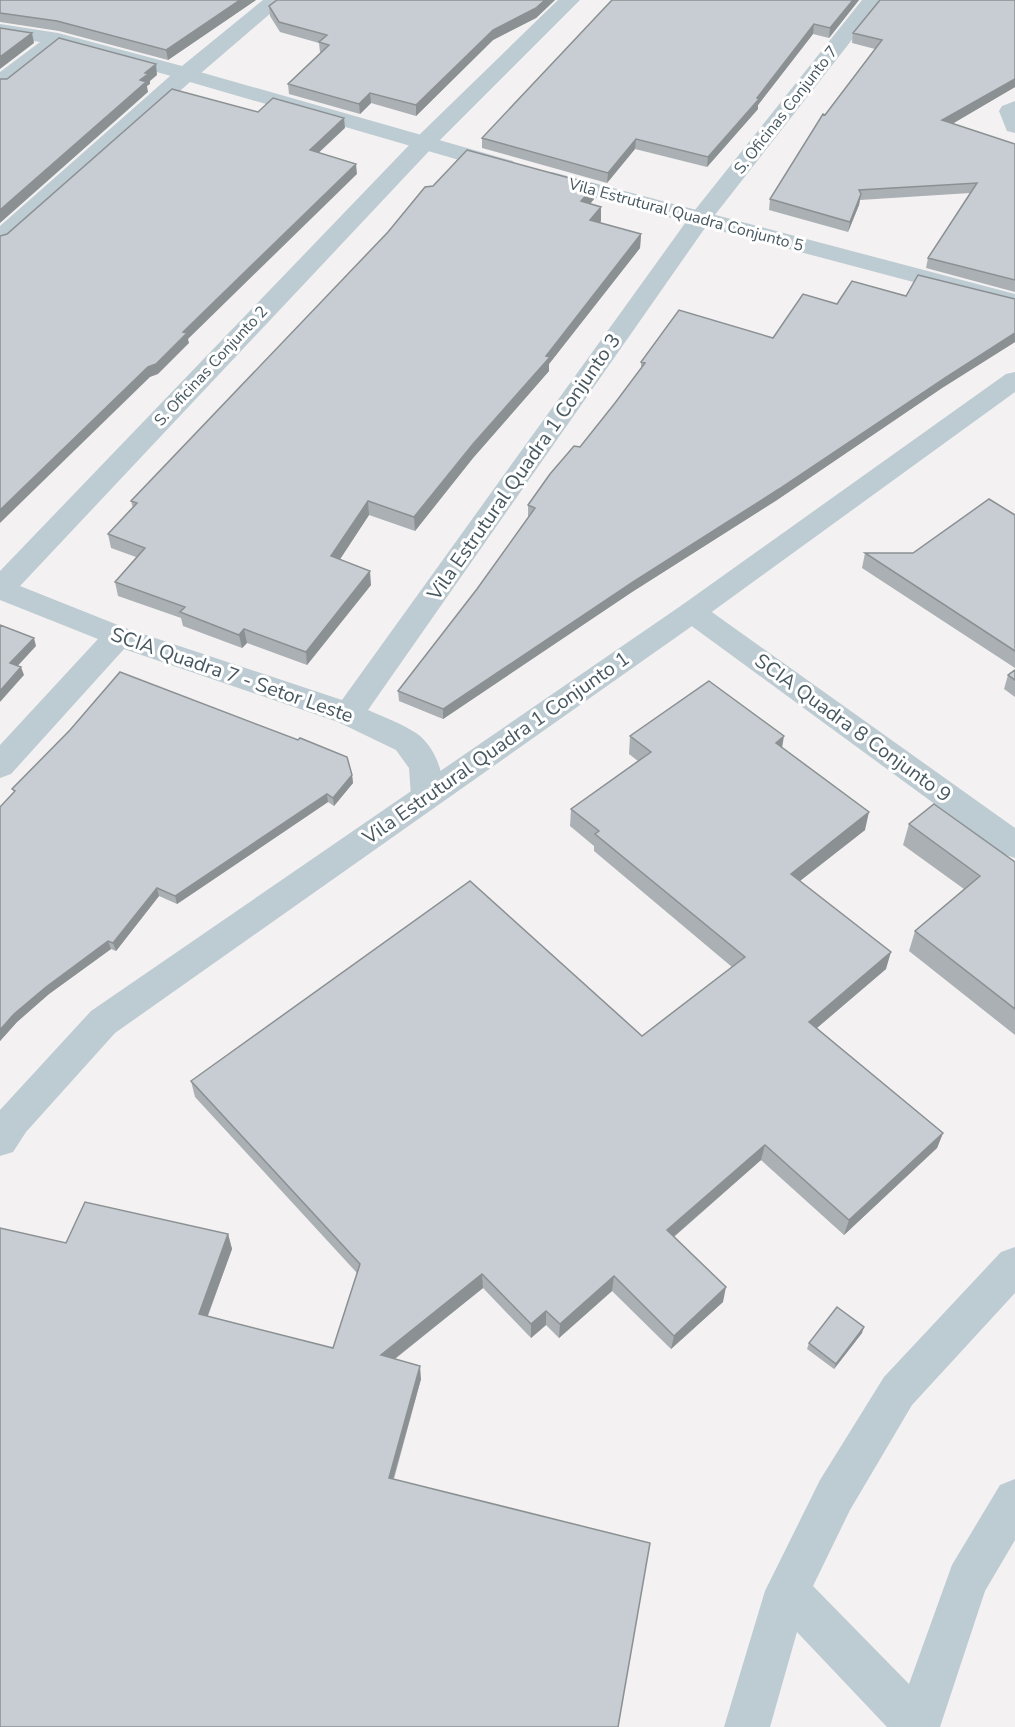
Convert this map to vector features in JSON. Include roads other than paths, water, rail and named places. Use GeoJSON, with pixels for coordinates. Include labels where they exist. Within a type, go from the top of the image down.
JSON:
{"type":"FeatureCollection","features":[{"type":"Feature","properties":{"kind":"street"},"geometry":{"type":"LineString","coordinates":[[0,238],[186,74],[276,0]]}},
{"type":"Feature","properties":{"kind":"street","name":"S. Oficinas Conjunto 2"},"geometry":{"type":"LineString","coordinates":[[0,589],[423,144],[570,0]]}},
{"type":"Feature","properties":{"kind":"street","name":"S. Oficinas Conjunto 7"},"geometry":{"type":"LineString","coordinates":[[699,220],[873,0]]}},
{"type":"Feature","properties":{"kind":"street","name":"Vila Estrutural Quadra Conjunto 5"},"geometry":{"type":"LineString","coordinates":[[0,30],[58,39],[423,144],[699,220],[1015,302]]}},
{"type":"Feature","properties":{"kind":"street"},"geometry":{"type":"LineString","coordinates":[[0,82],[58,39]]}},
{"type":"Feature","properties":{"kind":"street"},"geometry":{"type":"LineString","coordinates":[[1015,108],[1010,111],[1015,126]]}},
{"type":"Feature","properties":{"kind":"street","name":"Vila Estrutural Quadra 1 Conjunto 3"},"geometry":{"type":"LineString","coordinates":[[349,714],[699,220]]}},
{"type":"Feature","properties":{"kind":"street","name":"Vila Estrutural Quadra 1 Conjunto 1"},"geometry":{"type":"LineString","coordinates":[[0,1140],[13,1121],[103,1022],[692,612],[1015,380]]}},
{"type":"Feature","properties":{"kind":"street","name":"SCIA Quadra 7 - Setor Leste"},"geometry":{"type":"LineString","coordinates":[[0,589],[118,636],[349,714],[407,742],[425,766],[427,796]]}},
{"type":"Feature","properties":{"kind":"street","name":"SCIA Quadra 8 Conjunto 9"},"geometry":{"type":"LineString","coordinates":[[692,612],[1015,845]]}},
{"type":"Feature","properties":{"kind":"street"},"geometry":{"type":"LineString","coordinates":[[0,766],[118,636]]}},
{"type":"Feature","properties":{"kind":"street"},"geometry":{"type":"LineString","coordinates":[[747,1727],[787,1591],[835,1495],[898,1391],[1015,1265]]}},
{"type":"Feature","properties":{"kind":"street"},"geometry":{"type":"LineString","coordinates":[[787,1591],[854,1657],[917,1727],[967,1580],[1015,1500]]}}]}
